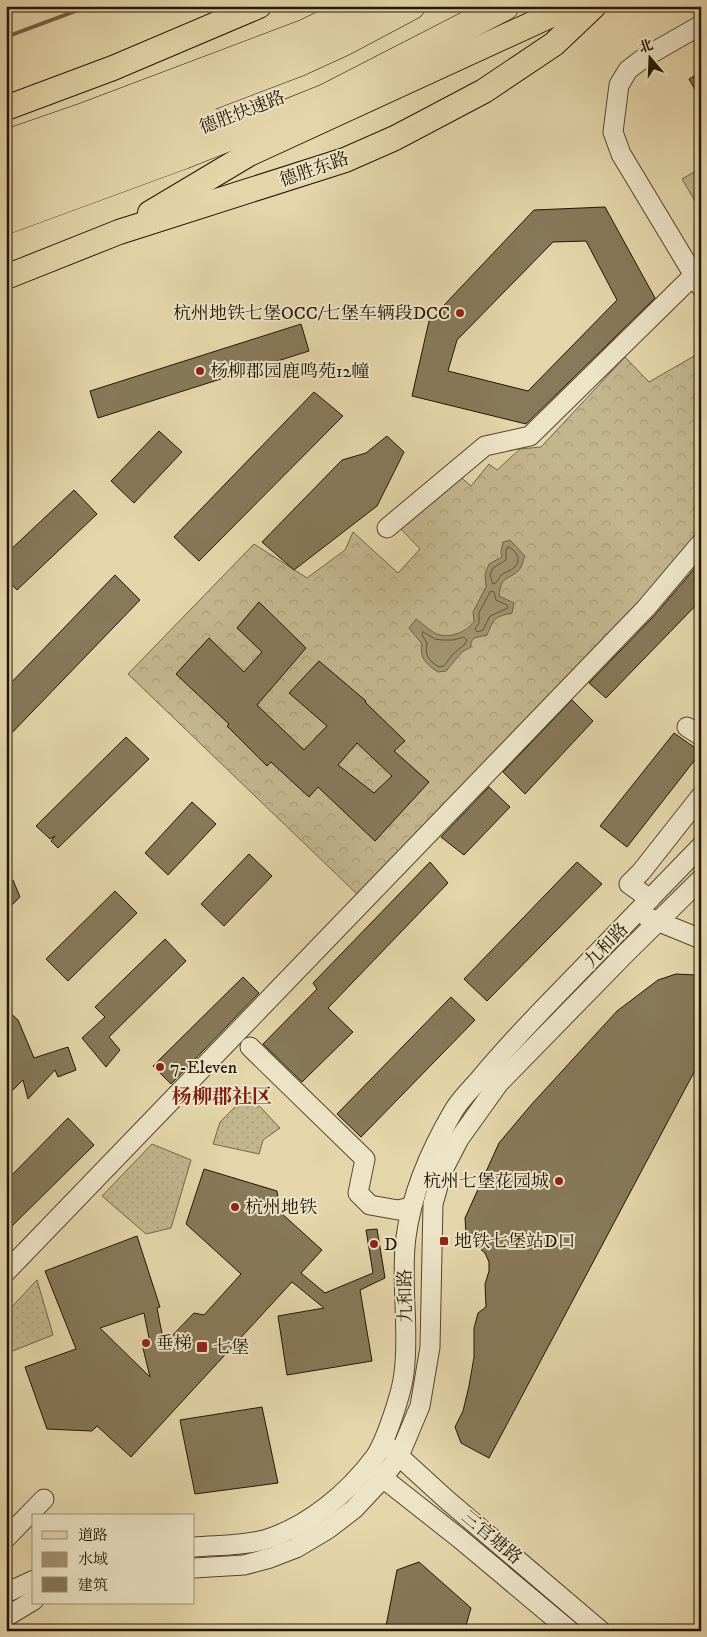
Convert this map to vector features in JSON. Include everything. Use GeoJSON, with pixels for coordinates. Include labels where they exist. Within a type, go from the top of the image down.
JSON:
{"type":"FeatureCollection","features":[{"type":"Feature","properties":{"kind":"highway"},"geometry":{"type":"LineString","coordinates":[[6,144],[89,142],[361,6]]}},
{"type":"Feature","properties":{"kind":"highway","name":"德胜快速路"},"geometry":{"type":"LineString","coordinates":[[6,168],[89,142],[297,63],[345,41],[411,6]]}},
{"type":"Feature","properties":{"kind":"highway","name":"德胜快速路"},"geometry":{"type":"LineString","coordinates":[[6,196],[89,142],[204,127],[309,86],[468,6]]}},
{"type":"Feature","properties":{"kind":"highway"},"geometry":{"type":"LineString","coordinates":[[6,220],[183,155],[326,98],[505,6]]}},
{"type":"Feature","properties":{"kind":"highway"},"geometry":{"type":"LineString","coordinates":[[6,239],[183,155]]}},
{"type":"Feature","properties":{"kind":"main road"},"geometry":{"type":"LineString","coordinates":[[6,108],[113,68],[259,6]]}},
{"type":"Feature","properties":{"kind":"main road"},"geometry":{"type":"LineString","coordinates":[[119,232],[249,154],[571,6]]}},
{"type":"Feature","properties":{"kind":"main road","name":"德胜东路"},"geometry":{"type":"LineString","coordinates":[[6,277],[119,232],[345,160],[395,138],[484,91],[554,44],[594,6]]}},
{"type":"Feature","properties":{"kind":"street"},"geometry":{"type":"LineString","coordinates":[[387,528],[485,446],[530,436],[697,281],[621,154],[613,132],[619,85],[628,70],[645,57],[701,25]]}},
{"type":"Feature","properties":{"kind":"street"},"geometry":{"type":"LineString","coordinates":[[6,1272],[639,615],[701,543]]}},
{"type":"Feature","properties":{"kind":"street"},"geometry":{"type":"LineString","coordinates":[[701,796],[641,872],[629,884],[643,906],[658,921],[701,939]]}},
{"type":"Feature","properties":{"kind":"street","name":"九和路"},"geometry":{"type":"LineString","coordinates":[[195,1547],[244,1544],[264,1540],[290,1530],[310,1519],[333,1501],[375,1456],[383,1443],[404,1375],[406,1347],[404,1270],[406,1236],[412,1208],[429,1156],[456,1107],[504,1050],[701,846]]}},
{"type":"Feature","properties":{"kind":"street","name":"九和路"},"geometry":{"type":"LineString","coordinates":[[195,1568],[244,1565],[296,1548],[328,1529],[354,1509],[383,1478],[400,1456],[420,1406],[426,1380],[430,1347],[433,1204],[442,1172],[459,1139],[499,1083],[701,879]]}},
{"type":"Feature","properties":{"kind":"street"},"geometry":{"type":"LineString","coordinates":[[250,1047],[365,1159],[358,1193],[370,1204],[398,1210],[412,1208]]}},
{"type":"Feature","properties":{"kind":"street","name":"三官塘路"},"geometry":{"type":"LineString","coordinates":[[383,1443],[601,1631]]}},
{"type":"Feature","properties":{"kind":"street","name":"三官塘路"},"geometry":{"type":"LineString","coordinates":[[367,1465],[459,1538],[570,1631]]}},
{"type":"Feature","properties":{"kind":"street"},"geometry":{"type":"LineString","coordinates":[[6,1538],[44,1499]]}},
{"type":"Feature","properties":{"kind":"street"},"geometry":{"type":"LineString","coordinates":[[6,1594],[32,1581]]}},
{"type":"Feature","properties":{"kind":"street"},"geometry":{"type":"LineString","coordinates":[[6,1617],[32,1601]]}},
{"type":"Feature","properties":{"kind":"green space"},"geometry":{"type":"Polygon","coordinates":[[[701,168],[701,211],[682,179],[701,168]]]}},
{"type":"Feature","properties":{"kind":"green space"},"geometry":{"type":"Polygon","coordinates":[[[701,352],[701,550],[359,896],[128,674],[254,544],[307,578],[345,550],[353,532],[398,573],[420,549],[399,527],[457,474],[471,486],[489,464],[497,470],[520,449],[541,447],[625,357],[649,382],[701,352]]]}},
{"type":"Feature","properties":{"kind":"green space"},"geometry":{"type":"Polygon","coordinates":[[[248,1094],[280,1128],[263,1140],[259,1154],[213,1144],[220,1122],[248,1094]]]}},
{"type":"Feature","properties":{"kind":"green space"},"geometry":{"type":"Polygon","coordinates":[[[152,1144],[191,1160],[171,1228],[146,1234],[102,1196],[152,1144]]]}},
{"type":"Feature","properties":{"kind":"green space"},"geometry":{"type":"Polygon","coordinates":[[[37,1280],[53,1335],[10,1352],[6,1334],[6,1313],[37,1280]]]}},
{"type":"Feature","properties":{"kind":"water"},"geometry":{"type":"Polygon","coordinates":[[[510,540],[525,556],[519,570],[503,582],[500,589],[499,596],[514,603],[512,613],[495,619],[487,635],[474,638],[471,642],[471,647],[462,652],[446,671],[438,672],[425,661],[421,649],[422,644],[409,628],[416,619],[434,633],[447,636],[462,632],[471,626],[474,622],[473,612],[486,587],[485,574],[489,564],[502,557],[503,542],[510,540]]]}},
{"type":"Feature","properties":{"kind":"building"},"geometry":{"type":"Polygon","coordinates":[[[701,72],[701,100],[689,79],[701,72]]]}},
{"type":"Feature","properties":{"kind":"building","name":"杭州地铁七堡OCC/七堡车辆段DCC"},"geometry":{"type":"Polygon","coordinates":[[[605,207],[655,298],[526,424],[412,396],[429,321],[534,210],[605,207]],[[586,241],[553,242],[457,340],[448,371],[528,391],[617,300],[586,241]]]}},
{"type":"Feature","properties":{"kind":"building","name":"杨柳郡园鹿鸣苑12幢"},"geometry":{"type":"Polygon","coordinates":[[[301,324],[309,351],[98,418],[90,391],[301,324]]]}},
{"type":"Feature","properties":{"kind":"building"},"geometry":{"type":"Polygon","coordinates":[[[314,392],[343,416],[199,561],[174,537],[314,392]]]}},
{"type":"Feature","properties":{"kind":"building"},"geometry":{"type":"Polygon","coordinates":[[[159,431],[182,452],[134,503],[111,481],[159,431]]]}},
{"type":"Feature","properties":{"kind":"building"},"geometry":{"type":"Polygon","coordinates":[[[387,436],[404,452],[377,506],[294,570],[262,542],[342,460],[366,453],[387,436]]]}},
{"type":"Feature","properties":{"kind":"building"},"geometry":{"type":"Polygon","coordinates":[[[74,490],[97,514],[17,590],[6,579],[6,554],[74,490]]]}},
{"type":"Feature","properties":{"kind":"building"},"geometry":{"type":"Polygon","coordinates":[[[701,561],[701,600],[606,698],[589,683],[654,616],[701,561]]]}},
{"type":"Feature","properties":{"kind":"building"},"geometry":{"type":"Polygon","coordinates":[[[115,575],[140,600],[6,739],[6,688],[115,575]]]}},
{"type":"Feature","properties":{"kind":"building"},"geometry":{"type":"Polygon","coordinates":[[[259,602],[306,648],[257,705],[304,750],[327,726],[289,693],[319,661],[366,701],[405,741],[394,751],[429,782],[375,841],[318,787],[309,797],[271,762],[267,766],[227,726],[229,724],[176,674],[209,638],[244,672],[262,652],[237,628],[259,602]],[[357,743],[338,765],[374,793],[392,776],[357,743]]]}},
{"type":"Feature","properties":{"kind":"building"},"geometry":{"type":"Polygon","coordinates":[[[572,700],[593,721],[525,794],[503,772],[572,700]]]}},
{"type":"Feature","properties":{"kind":"building"},"geometry":{"type":"Polygon","coordinates":[[[674,733],[701,752],[627,847],[600,826],[674,733]]]}},
{"type":"Feature","properties":{"kind":"building"},"geometry":{"type":"Polygon","coordinates":[[[126,737],[149,759],[58,848],[51,841],[55,836],[50,839],[36,826],[126,737]]]}},
{"type":"Feature","properties":{"kind":"building"},"geometry":{"type":"Polygon","coordinates":[[[489,787],[510,807],[464,855],[441,837],[489,787]]]}},
{"type":"Feature","properties":{"kind":"building"},"geometry":{"type":"Polygon","coordinates":[[[192,802],[216,824],[168,875],[145,853],[192,802]]]}},
{"type":"Feature","properties":{"kind":"building"},"geometry":{"type":"Polygon","coordinates":[[[249,854],[272,876],[224,926],[201,904],[249,854]]]}},
{"type":"Feature","properties":{"kind":"building"},"geometry":{"type":"Polygon","coordinates":[[[430,862],[448,883],[328,1008],[353,1032],[302,1082],[263,1044],[317,989],[313,983],[430,862]]]}},
{"type":"Feature","properties":{"kind":"building"},"geometry":{"type":"Polygon","coordinates":[[[577,862],[602,884],[487,1001],[464,979],[577,862]]]}},
{"type":"Feature","properties":{"kind":"building"},"geometry":{"type":"Polygon","coordinates":[[[13,880],[20,897],[10,907],[6,898],[6,887],[13,880]]]}},
{"type":"Feature","properties":{"kind":"building"},"geometry":{"type":"Polygon","coordinates":[[[115,891],[137,913],[68,981],[46,959],[115,891]]]}},
{"type":"Feature","properties":{"kind":"building"},"geometry":{"type":"Polygon","coordinates":[[[165,939],[186,961],[109,1037],[120,1050],[106,1067],[82,1038],[105,1017],[95,1007],[165,939]]]}},
{"type":"Feature","properties":{"kind":"building","name":"杭州七堡花园城"},"geometry":{"type":"Polygon","coordinates":[[[676,974],[701,977],[701,1059],[489,1458],[461,1443],[455,1427],[463,1411],[469,1386],[474,1357],[474,1328],[478,1313],[486,1307],[485,1284],[489,1271],[489,1262],[485,1253],[466,1234],[465,1218],[499,1143],[531,1105],[617,1011],[658,980],[676,974]]]}},
{"type":"Feature","properties":{"kind":"building"},"geometry":{"type":"Polygon","coordinates":[[[243,977],[259,993],[171,1084],[153,1066],[243,977]]]}},
{"type":"Feature","properties":{"kind":"building"},"geometry":{"type":"Polygon","coordinates":[[[451,997],[475,1020],[361,1137],[337,1114],[451,997]]]}},
{"type":"Feature","properties":{"kind":"building"},"geometry":{"type":"Polygon","coordinates":[[[6,1009],[18,1020],[34,1058],[68,1047],[76,1070],[58,1077],[55,1070],[28,1099],[23,1080],[6,1097],[6,1051],[12,1045],[6,1032],[6,1009]]]}},
{"type":"Feature","properties":{"kind":"building"},"geometry":{"type":"Polygon","coordinates":[[[68,1118],[94,1145],[6,1232],[6,1181],[68,1118]]]}},
{"type":"Feature","properties":{"kind":"building"},"geometry":{"type":"Polygon","coordinates":[[[204,1169],[277,1191],[280,1212],[322,1250],[301,1273],[325,1293],[373,1273],[366,1230],[377,1229],[385,1278],[360,1290],[372,1361],[287,1375],[278,1316],[324,1308],[292,1282],[131,1457],[97,1426],[92,1431],[47,1429],[25,1367],[76,1349],[45,1271],[137,1236],[160,1307],[157,1308],[164,1344],[194,1313],[204,1315],[241,1274],[186,1224],[204,1169]],[[144,1313],[100,1328],[150,1377],[141,1340],[149,1338],[144,1313]]]}},
{"type":"Feature","properties":{"kind":"building"},"geometry":{"type":"Polygon","coordinates":[[[262,1407],[278,1483],[195,1494],[180,1420],[262,1407]]]}},
{"type":"Feature","properties":{"kind":"building"},"geometry":{"type":"Polygon","coordinates":[[[419,1562],[471,1608],[465,1629],[385,1631],[397,1570],[419,1562]]]}},
{"type":"Feature","properties":{"kind":"waterway"},"geometry":{"type":"LineString","coordinates":[[6,37],[89,6]]}},
{"type":"Feature","properties":{"kind":"place","name":"杭州地铁七堡OCC/七堡车辆段DCC"},"geometry":{"type":"Point","coordinates":[460,313]}},
{"type":"Feature","properties":{"kind":"place","name":"杨柳郡园鹿鸣苑12幢"},"geometry":{"type":"Point","coordinates":[200,371]}},
{"type":"Feature","properties":{"kind":"place","name":"7-Eleven"},"geometry":{"type":"Point","coordinates":[160,1067]}},
{"type":"Feature","properties":{"kind":"place","name":"杭州七堡花园城"},"geometry":{"type":"Point","coordinates":[559,1181]}},
{"type":"Feature","properties":{"kind":"place","name":"杭州地铁"},"geometry":{"type":"Point","coordinates":[235,1207]}},
{"type":"Feature","properties":{"kind":"place","name":"地铁七堡站D口"},"geometry":{"type":"Point","coordinates":[444,1241]}},
{"type":"Feature","properties":{"kind":"place","name":"D"},"geometry":{"type":"Point","coordinates":[374,1244]}},
{"type":"Feature","properties":{"kind":"place","name":"垂梯"},"geometry":{"type":"Point","coordinates":[146,1343]}},
{"type":"Feature","properties":{"kind":"place","name":"七堡"},"geometry":{"type":"Point","coordinates":[202,1347]}},
{"type":"Feature","properties":{"kind":"district","name":"杨柳郡社区"},"geometry":{"type":"Point","coordinates":[222,1096]}}]}
